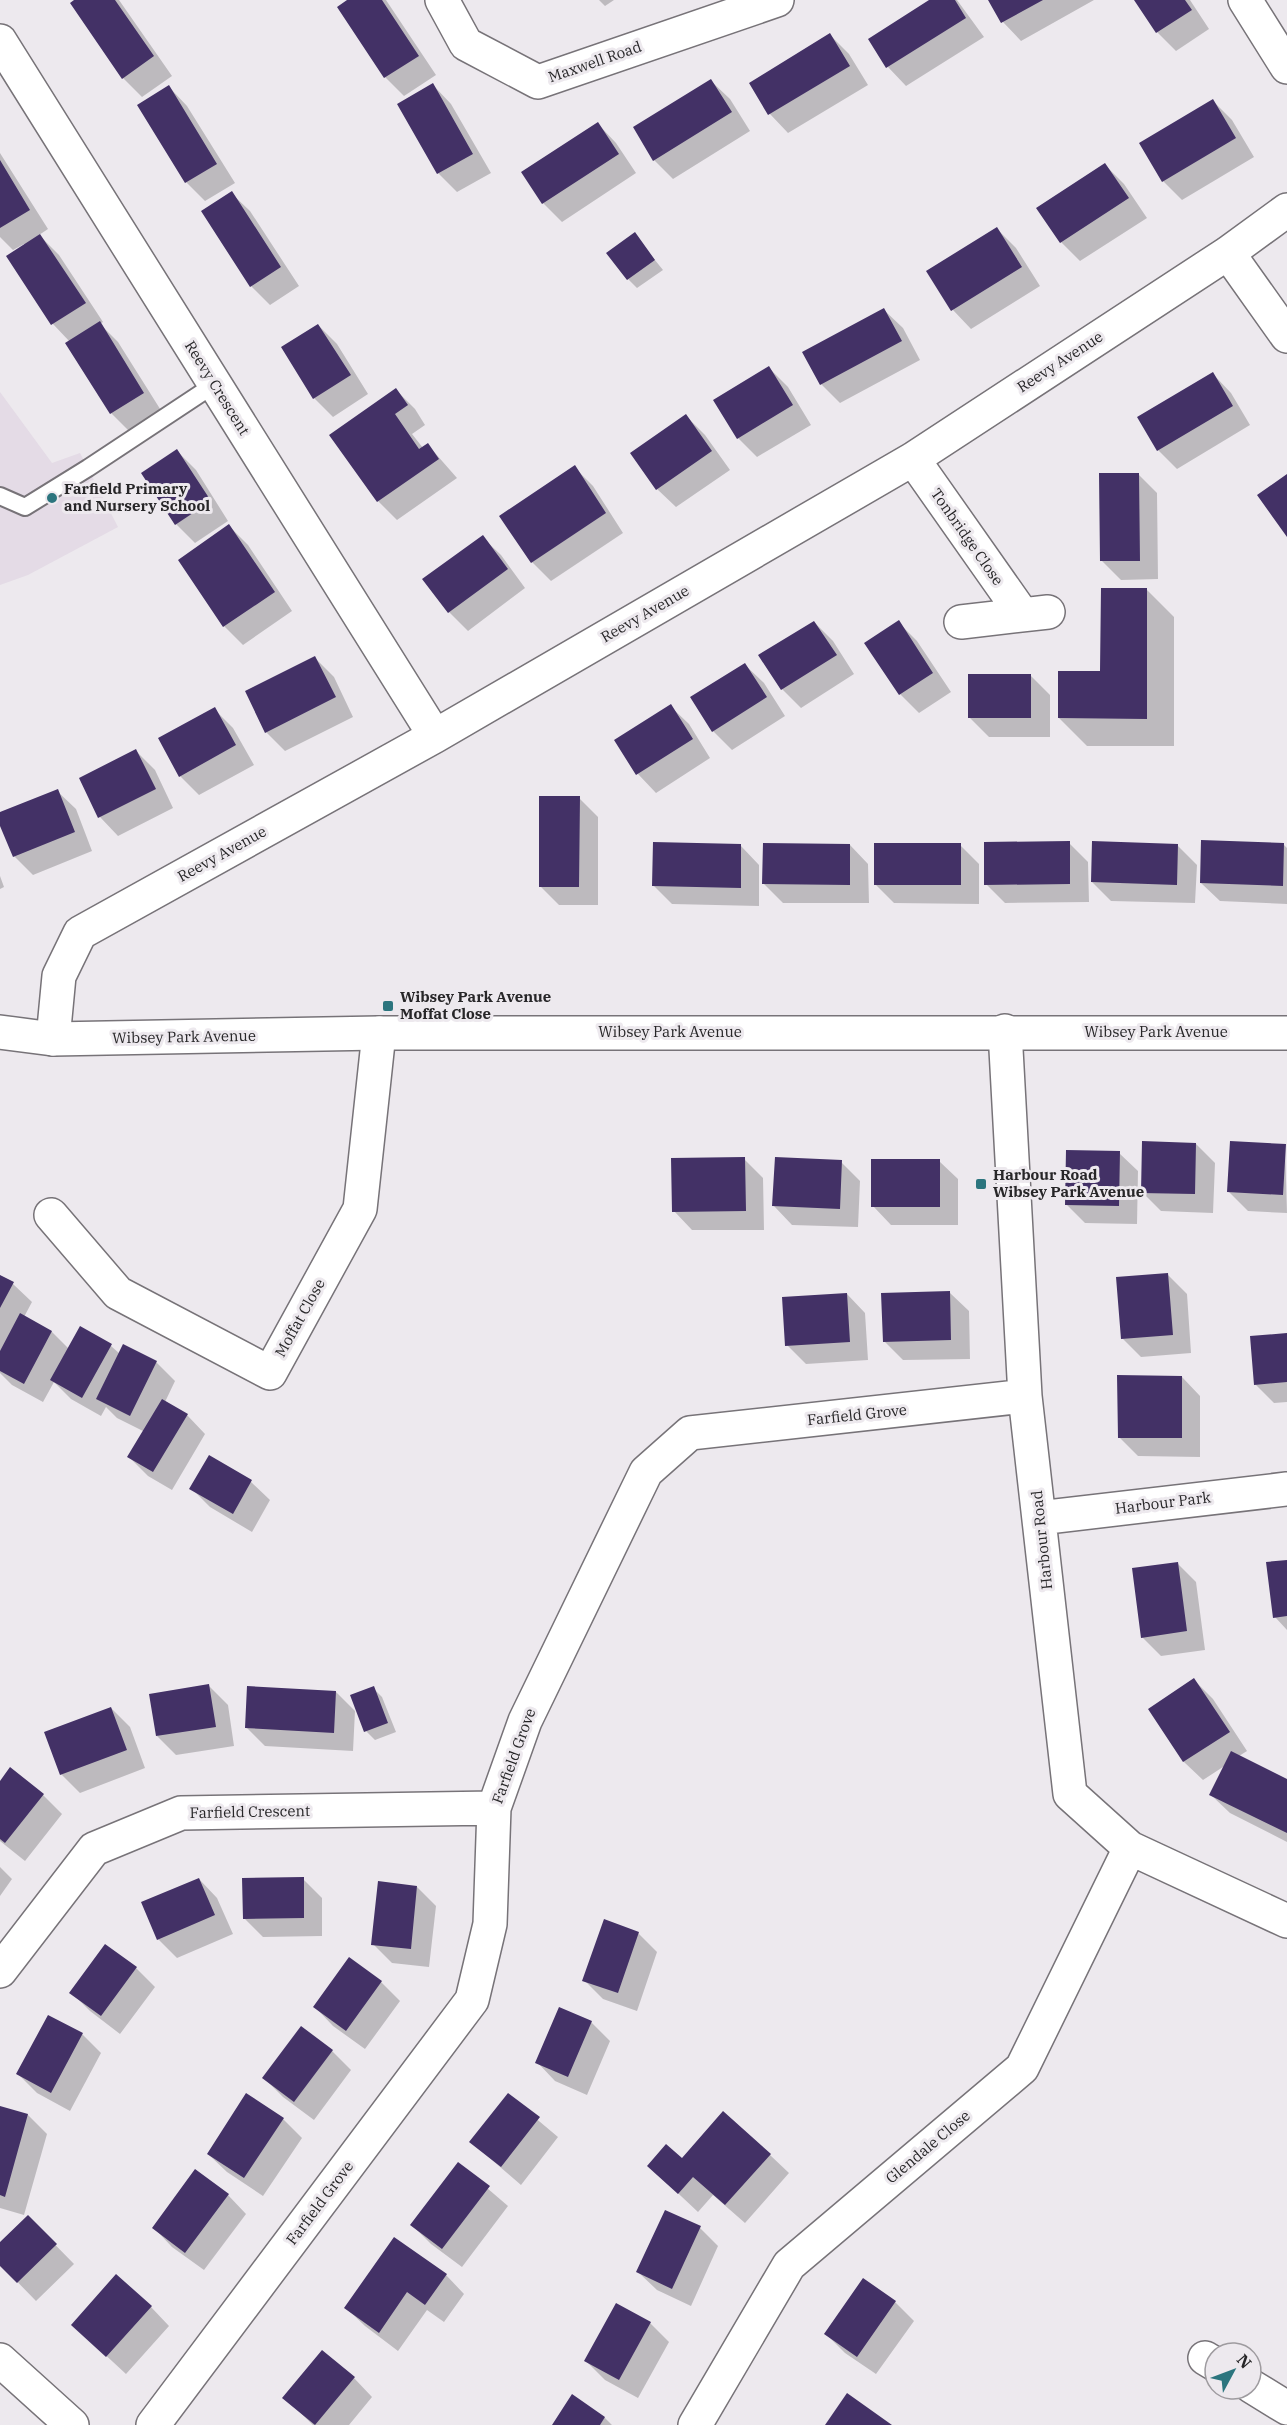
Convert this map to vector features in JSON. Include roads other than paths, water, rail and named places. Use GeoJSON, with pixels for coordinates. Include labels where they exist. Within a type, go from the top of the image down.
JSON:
{"type":"FeatureCollection","features":[{"type":"Feature","properties":{"kind":"street","name":"Maxwell Road"},"geometry":{"type":"LineString","coordinates":[[442,0],[466,44],[538,82],[777,0]]}},
{"type":"Feature","properties":{"kind":"street"},"geometry":{"type":"LineString","coordinates":[[1245,0],[1287,67]]}},
{"type":"Feature","properties":{"kind":"street","name":"Reevy Crescent"},"geometry":{"type":"LineString","coordinates":[[0,40],[435,736]]}},
{"type":"Feature","properties":{"kind":"street","name":"Reevy Avenue"},"geometry":{"type":"LineString","coordinates":[[53,1039],[59,976],[80,933],[435,736],[913,459],[1228,253],[1287,210]]}},
{"type":"Feature","properties":{"kind":"street"},"geometry":{"type":"LineString","coordinates":[[1228,253],[1287,336]]}},
{"type":"Feature","properties":{"kind":"street","name":"Tonbridge Close"},"geometry":{"type":"LineString","coordinates":[[913,459],[1035,613],[961,622]]}},
{"type":"Feature","properties":{"kind":"street","name":"Wibsey Park Avenue"},"geometry":{"type":"LineString","coordinates":[[0,1032],[53,1039],[379,1034],[1005,1031],[1287,1033]]}},
{"type":"Feature","properties":{"kind":"street","name":"Harbour Road"},"geometry":{"type":"LineString","coordinates":[[1005,1031],[1025,1396],[1070,1794],[1130,1848],[1287,1921]]}},
{"type":"Feature","properties":{"kind":"street","name":"Moffat Close"},"geometry":{"type":"LineString","coordinates":[[51,1215],[118,1293],[270,1373],[360,1209],[379,1034]]}},
{"type":"Feature","properties":{"kind":"street","name":"Farfield Grove"},"geometry":{"type":"LineString","coordinates":[[153,2425],[472,2000],[490,1924],[494,1808],[525,1721],[646,1472],[690,1433],[1025,1396]]}},
{"type":"Feature","properties":{"kind":"street","name":"Harbour Park"},"geometry":{"type":"LineString","coordinates":[[1039,1518],[1287,1489]]}},
{"type":"Feature","properties":{"kind":"street","name":"Farfield Crescent"},"geometry":{"type":"LineString","coordinates":[[0,1971],[94,1849],[181,1813],[494,1808]]}},
{"type":"Feature","properties":{"kind":"street","name":"Glendale Close"},"geometry":{"type":"LineString","coordinates":[[695,2425],[789,2265],[1022,2068],[1130,1848]]}},
{"type":"Feature","properties":{"kind":"street"},"geometry":{"type":"LineString","coordinates":[[0,2360],[72,2425]]}},
{"type":"Feature","properties":{"kind":"street"},"geometry":{"type":"LineString","coordinates":[[1263,2393],[1287,2408]]}},
{"type":"Feature","properties":{"kind":"lane"},"geometry":{"type":"LineString","coordinates":[[0,496],[25,507],[215,384]]}},
{"type":"Feature","properties":{"kind":"place","name":"Farfield Primary and Nursery School"},"geometry":{"type":"Point","coordinates":[52,498]}},
{"type":"Feature","properties":{"kind":"place","name":"Wibsey Park Avenue Moffat Close"},"geometry":{"type":"Point","coordinates":[388,1006]}},
{"type":"Feature","properties":{"kind":"place","name":"Harbour Road Wibsey Park Avenue"},"geometry":{"type":"Point","coordinates":[981,1184]}}]}
